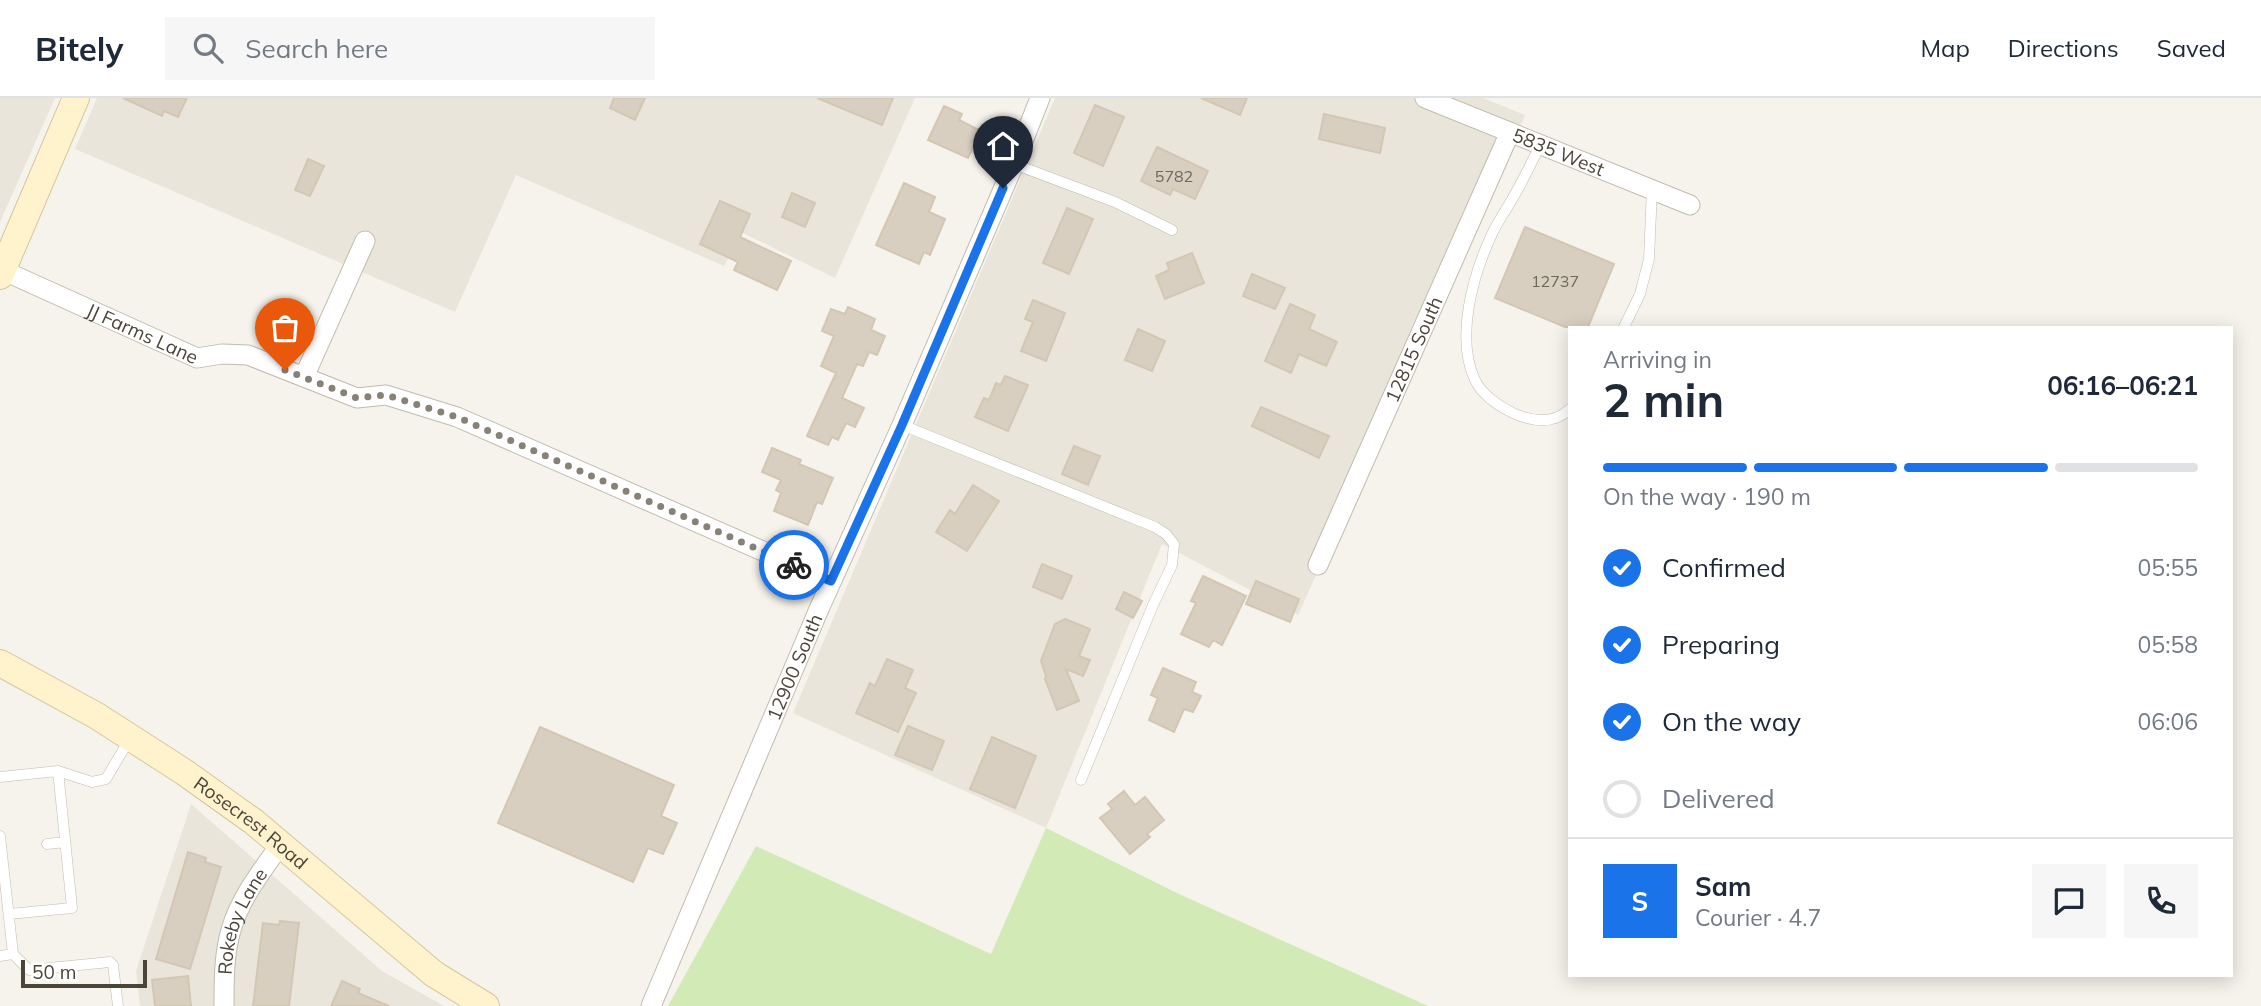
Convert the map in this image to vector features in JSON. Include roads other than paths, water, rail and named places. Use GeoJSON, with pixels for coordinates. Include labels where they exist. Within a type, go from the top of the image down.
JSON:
{"type":"FeatureCollection","features":[{"type":"Feature","properties":{"kind":"main road"},"geometry":{"type":"LineString","coordinates":[[1,273],[76,98]]}},
{"type":"Feature","properties":{"kind":"main road","name":"Rosecrest Road"},"geometry":{"type":"LineString","coordinates":[[0,663],[97,716],[184,772],[254,822],[434,974],[486,1006]]}},
{"type":"Feature","properties":{"kind":"street","name":"5835 West"},"geometry":{"type":"LineString","coordinates":[[1424,98],[1690,205]]}},
{"type":"Feature","properties":{"kind":"street","name":"12900 South"},"geometry":{"type":"LineString","coordinates":[[651,1006],[831,581],[902,425],[1014,164],[1038,99]]}},
{"type":"Feature","properties":{"kind":"street","name":"12815 South"},"geometry":{"type":"LineString","coordinates":[[1318,565],[1510,132]]}},
{"type":"Feature","properties":{"kind":"street"},"geometry":{"type":"LineString","coordinates":[[304,377],[365,241]]}},
{"type":"Feature","properties":{"kind":"street","name":"JJ Farms Lane"},"geometry":{"type":"LineString","coordinates":[[1,273],[197,358],[222,354],[248,355],[357,398],[386,395],[457,417],[831,581]]}},
{"type":"Feature","properties":{"kind":"street","name":"Rokeby Lane"},"geometry":{"type":"LineString","coordinates":[[224,1006],[224,982],[231,930],[248,891],[280,845]]}},
{"type":"Feature","properties":{"kind":"lane"},"geometry":{"type":"LineString","coordinates":[[1541,144],[1492,234],[1468,300],[1466,350],[1475,382],[1498,406],[1543,422],[1562,416],[1568,411]]}},
{"type":"Feature","properties":{"kind":"lane"},"geometry":{"type":"LineString","coordinates":[[1014,164],[1115,202],[1172,230]]}},
{"type":"Feature","properties":{"kind":"lane"},"geometry":{"type":"LineString","coordinates":[[1624,326],[1640,294],[1649,260],[1652,188]]}},
{"type":"Feature","properties":{"kind":"lane"},"geometry":{"type":"LineString","coordinates":[[902,425],[1155,527],[1166,534],[1174,544],[1172,565],[1147,617],[1081,780]]}},
{"type":"Feature","properties":{"kind":"lane"},"geometry":{"type":"LineString","coordinates":[[0,777],[58,771],[92,782],[106,779],[131,738]]}},
{"type":"Feature","properties":{"kind":"lane"},"geometry":{"type":"LineString","coordinates":[[9,915],[72,908],[58,771]]}},
{"type":"Feature","properties":{"kind":"lane"},"geometry":{"type":"LineString","coordinates":[[0,836],[13,954],[29,970],[110,962],[113,965],[118,1006]]}},
{"type":"Feature","properties":{"kind":"lane"},"geometry":{"type":"LineString","coordinates":[[47,844],[65,842]]}},
{"type":"Feature","properties":{"kind":"lane"},"geometry":{"type":"LineString","coordinates":[[2,849],[15,848]]}},
{"type":"Feature","properties":{"kind":"lane"},"geometry":{"type":"LineString","coordinates":[[0,956],[13,954]]}}]}
